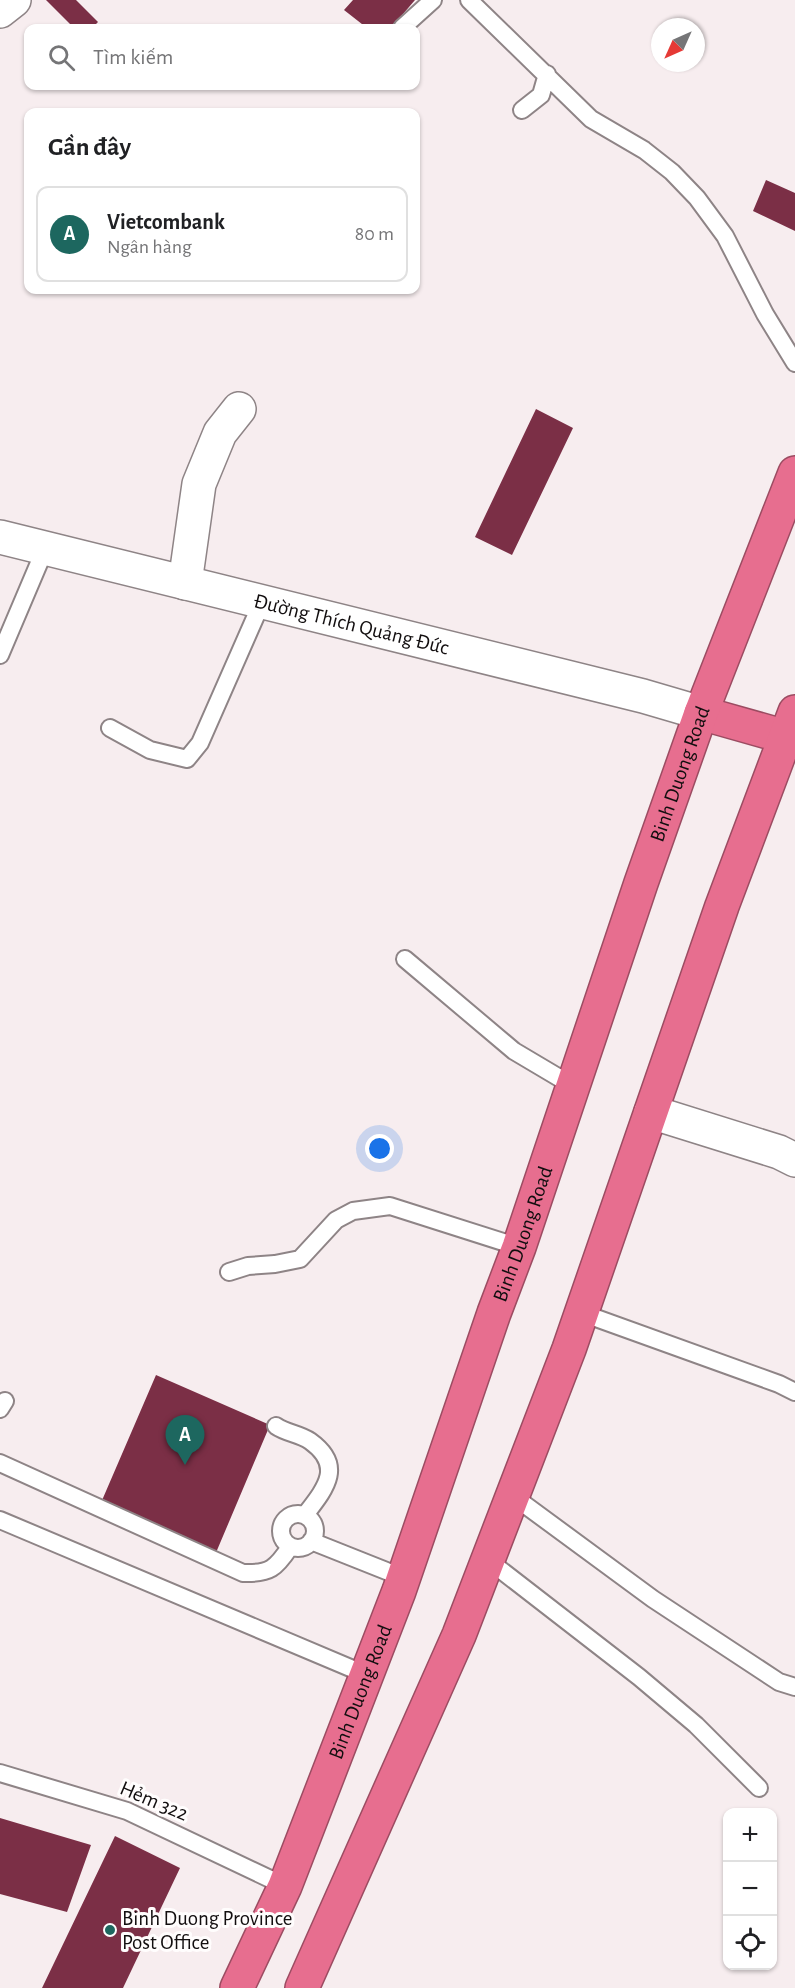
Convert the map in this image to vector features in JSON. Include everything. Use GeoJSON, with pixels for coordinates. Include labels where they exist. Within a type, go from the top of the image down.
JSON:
{"type":"FeatureCollection","features":[{"type":"Feature","properties":{"kind":"highway","name":"Binh Duong Road"},"geometry":{"type":"LineString","coordinates":[[237,1988],[285,1886],[404,1578],[494,1313],[519,1247],[640,884],[701,713],[795,473]]}},
{"type":"Feature","properties":{"kind":"highway"},"geometry":{"type":"LineString","coordinates":[[302,1988],[459,1635],[582,1312],[722,906],[792,730],[701,713]]}},
{"type":"Feature","properties":{"kind":"street"},"geometry":{"type":"LineString","coordinates":[[0,11],[14,0]]}},
{"type":"Feature","properties":{"kind":"street"},"geometry":{"type":"LineString","coordinates":[[185,584],[199,484],[220,434],[239,409]]}},
{"type":"Feature","properties":{"kind":"street","name":"Đường Thích Quảng Đức"},"geometry":{"type":"LineString","coordinates":[[0,537],[643,696],[701,713]]}},
{"type":"Feature","properties":{"kind":"street"},"geometry":{"type":"LineString","coordinates":[[651,1112],[779,1152],[795,1160]]}},
{"type":"Feature","properties":{"kind":"lane"},"geometry":{"type":"LineString","coordinates":[[406,24],[433,0]]}},
{"type":"Feature","properties":{"kind":"lane"},"geometry":{"type":"LineString","coordinates":[[469,0],[591,119],[644,150],[672,172],[697,198],[725,236],[765,314],[795,363]]}},
{"type":"Feature","properties":{"kind":"lane"},"geometry":{"type":"LineString","coordinates":[[522,110],[541,94],[547,74]]}},
{"type":"Feature","properties":{"kind":"lane"},"geometry":{"type":"LineString","coordinates":[[0,655],[45,549]]}},
{"type":"Feature","properties":{"kind":"lane"},"geometry":{"type":"LineString","coordinates":[[110,728],[150,750],[188,759],[200,743],[262,602]]}},
{"type":"Feature","properties":{"kind":"lane"},"geometry":{"type":"LineString","coordinates":[[405,958],[513,1051],[573,1086]]}},
{"type":"Feature","properties":{"kind":"lane"},"geometry":{"type":"LineString","coordinates":[[229,1272],[248,1266],[300,1259],[336,1220],[353,1211],[390,1206],[519,1247]]}},
{"type":"Feature","properties":{"kind":"lane"},"geometry":{"type":"LineString","coordinates":[[582,1312],[779,1384],[795,1392]]}},
{"type":"Feature","properties":{"kind":"lane"},"geometry":{"type":"LineString","coordinates":[[276,1426],[309,1440],[328,1460],[331,1471],[325,1490],[305,1515]]}},
{"type":"Feature","properties":{"kind":"lane"},"geometry":{"type":"LineString","coordinates":[[0,1463],[243,1573],[259,1574],[277,1566],[290,1547]]}},
{"type":"Feature","properties":{"kind":"lane"},"geometry":{"type":"LineString","coordinates":[[513,1496],[652,1599],[779,1682],[795,1687]]}},
{"type":"Feature","properties":{"kind":"lane"},"geometry":{"type":"LineString","coordinates":[[296,1514],[305,1515],[312,1521],[315,1530],[314,1539],[311,1541],[299,1549],[290,1547],[283,1541],[282,1524],[288,1517],[296,1514]]}},
{"type":"Feature","properties":{"kind":"lane"},"geometry":{"type":"LineString","coordinates":[[0,1520],[367,1675]]}},
{"type":"Feature","properties":{"kind":"lane"},"geometry":{"type":"LineString","coordinates":[[311,1541],[404,1578]]}},
{"type":"Feature","properties":{"kind":"lane"},"geometry":{"type":"LineString","coordinates":[[488,1560],[696,1725],[759,1788]]}},
{"type":"Feature","properties":{"kind":"lane","name":"Hẻm 322"},"geometry":{"type":"LineString","coordinates":[[0,1773],[128,1810],[285,1886]]}},
{"type":"Feature","properties":{"kind":"building"},"geometry":{"type":"Polygon","coordinates":[[[46,0],[76,0],[98,22],[96,24],[70,24],[46,0]]]}},
{"type":"Feature","properties":{"kind":"building"},"geometry":{"type":"Polygon","coordinates":[[[353,0],[415,0],[394,24],[362,24],[344,10],[353,0]]]}},
{"type":"Feature","properties":{"kind":"building"},"geometry":{"type":"Polygon","coordinates":[[[766,180],[795,193],[795,231],[753,211],[766,180]]]}},
{"type":"Feature","properties":{"kind":"building"},"geometry":{"type":"Polygon","coordinates":[[[536,409],[573,428],[512,555],[475,537],[536,409]]]}},
{"type":"Feature","properties":{"kind":"building"},"geometry":{"type":"Polygon","coordinates":[[[156,1375],[270,1425],[215,1555],[100,1505],[156,1375]]]}},
{"type":"Feature","properties":{"kind":"building"},"geometry":{"type":"Polygon","coordinates":[[[0,1818],[91,1845],[67,1912],[0,1894],[0,1818]]]}},
{"type":"Feature","properties":{"kind":"building","name":"Binh Duong Province Post Office"},"geometry":{"type":"Polygon","coordinates":[[[115,1836],[180,1868],[123,1988],[42,1988],[115,1836]]]}},
{"type":"Feature","properties":{"kind":"place","name":"Vietcombank"},"geometry":{"type":"Point","coordinates":[185,1465]}},
{"type":"Feature","properties":{"kind":"place","name":"Binh Duong Province Post Office"},"geometry":{"type":"Point","coordinates":[110,1930]}}]}
